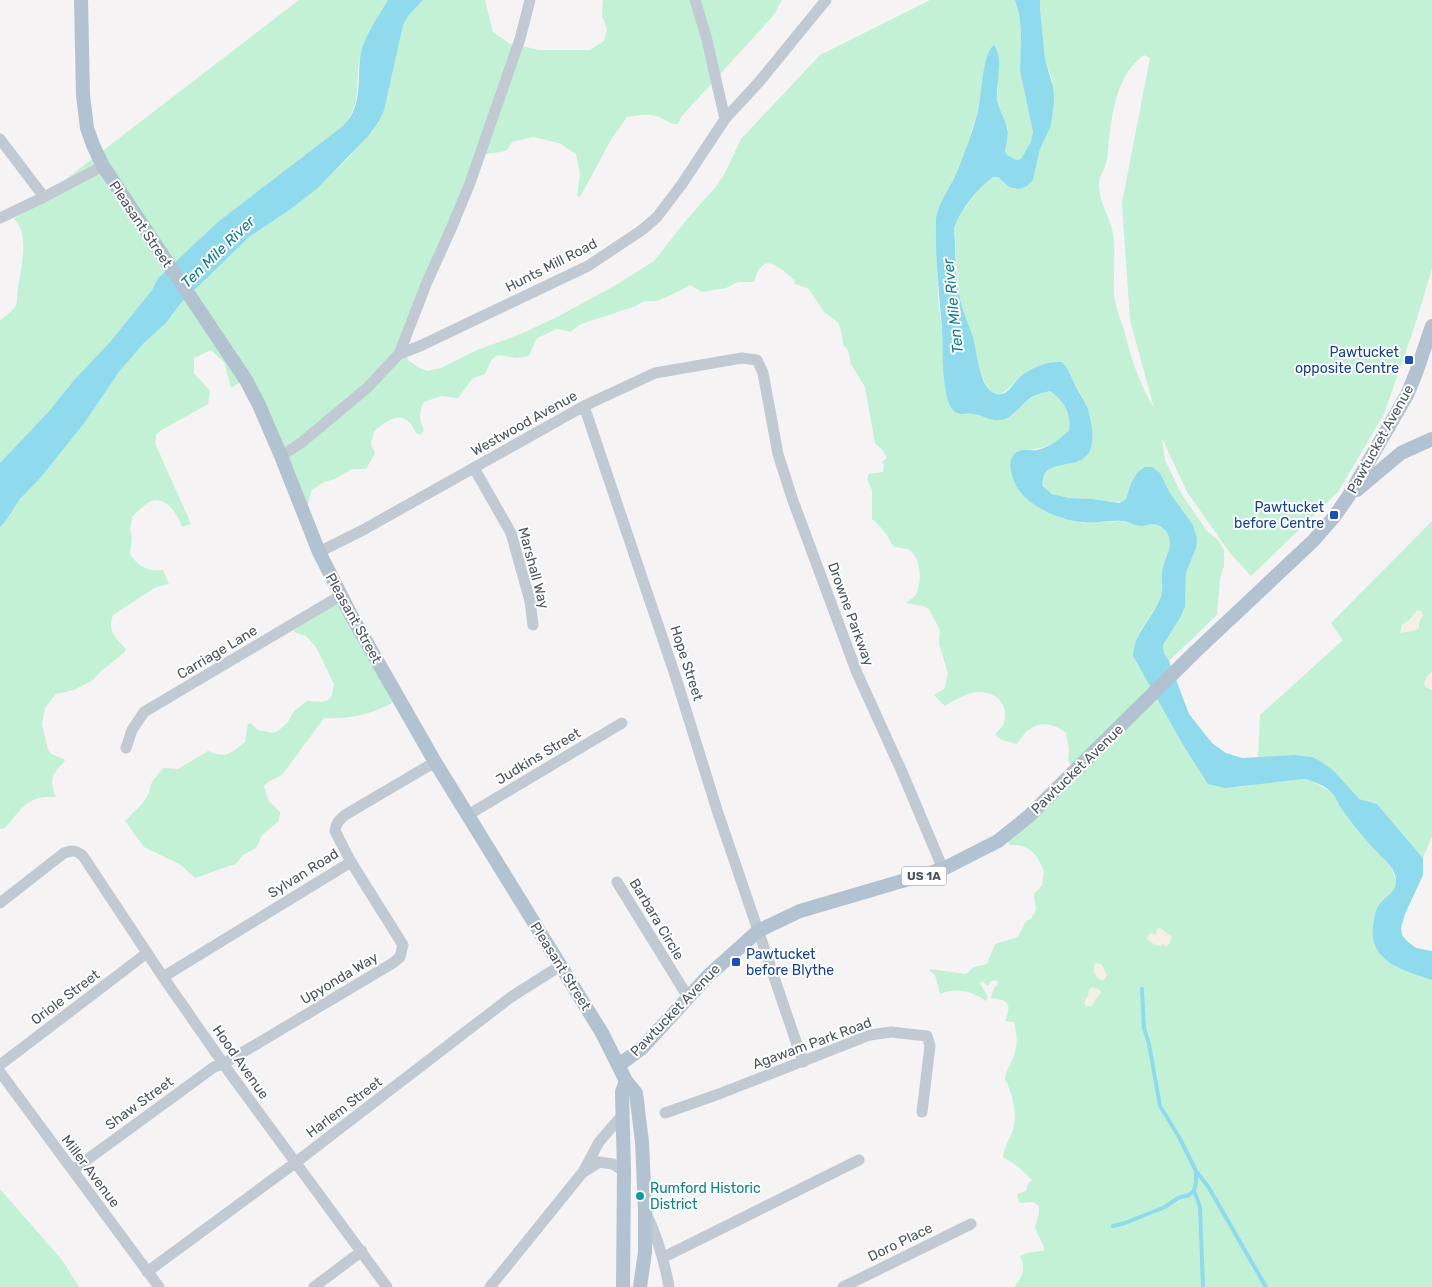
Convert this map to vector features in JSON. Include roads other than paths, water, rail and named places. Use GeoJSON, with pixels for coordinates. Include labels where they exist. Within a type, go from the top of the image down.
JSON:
{"type":"FeatureCollection","features":[{"type":"Feature","properties":{"kind":"main road","name":"Pleasant Street"},"geometry":{"type":"LineString","coordinates":[[81,0],[83,95],[87,128],[103,166],[246,380],[259,405],[319,552],[340,596],[435,762],[602,1032],[619,1065]]}},
{"type":"Feature","properties":{"kind":"main road","name":"Pawtucket Avenue"},"geometry":{"type":"LineString","coordinates":[[640,1287],[644,1252],[645,1210],[642,1142],[636,1093],[626,1081],[619,1065],[642,1048],[726,958],[758,931],[800,911],[943,870],[975,854],[1014,829],[1313,541],[1348,497],[1407,395],[1428,350],[1432,326]]}},
{"type":"Feature","properties":{"kind":"main road"},"geometry":{"type":"LineString","coordinates":[[1348,497],[1402,453],[1432,439]]}},
{"type":"Feature","properties":{"kind":"main road"},"geometry":{"type":"LineString","coordinates":[[623,1287],[624,1113],[622,1092],[626,1081]]}},
{"type":"Feature","properties":{"kind":"street","name":"Hunts Mill Road"},"geometry":{"type":"LineString","coordinates":[[281,456],[301,443],[367,388],[399,354],[427,282],[470,183],[520,39],[530,0]]}},
{"type":"Feature","properties":{"kind":"street"},"geometry":{"type":"LineString","coordinates":[[695,0],[706,36],[725,119]]}},
{"type":"Feature","properties":{"kind":"street","name":"Hunts Mill Road"},"geometry":{"type":"LineString","coordinates":[[399,354],[420,346],[588,266],[657,218],[725,119],[759,82],[826,0]]}},
{"type":"Feature","properties":{"kind":"street"},"geometry":{"type":"LineString","coordinates":[[0,139],[44,197]]}},
{"type":"Feature","properties":{"kind":"street"},"geometry":{"type":"LineString","coordinates":[[0,218],[103,166]]}},
{"type":"Feature","properties":{"kind":"street","name":"Westwood Avenue"},"geometry":{"type":"LineString","coordinates":[[319,552],[363,530],[584,406],[655,373],[742,358],[757,360]]}},
{"type":"Feature","properties":{"kind":"street","name":"Drowne Parkway"},"geometry":{"type":"LineString","coordinates":[[757,360],[763,373],[778,454],[792,498],[857,673],[902,772],[943,870]]}},
{"type":"Feature","properties":{"kind":"street","name":"Hope Street"},"geometry":{"type":"LineString","coordinates":[[584,406],[676,678],[716,810],[803,1062]]}},
{"type":"Feature","properties":{"kind":"street","name":"Marshall Way"},"geometry":{"type":"LineString","coordinates":[[474,468],[511,533],[530,601],[533,625]]}},
{"type":"Feature","properties":{"kind":"street","name":"Carriage Lane"},"geometry":{"type":"LineString","coordinates":[[126,748],[132,730],[144,712],[340,596]]}},
{"type":"Feature","properties":{"kind":"street","name":"Judkins Street"},"geometry":{"type":"LineString","coordinates":[[468,815],[622,723]]}},
{"type":"Feature","properties":{"kind":"street","name":"Sylvan Road"},"geometry":{"type":"LineString","coordinates":[[163,977],[351,862],[335,831],[339,820],[435,762]]}},
{"type":"Feature","properties":{"kind":"street","name":"Hood Avenue"},"geometry":{"type":"LineString","coordinates":[[0,903],[64,853],[71,850],[83,856],[223,1064],[387,1287]]}},
{"type":"Feature","properties":{"kind":"street","name":"Upyonda Way"},"geometry":{"type":"LineString","coordinates":[[223,1064],[393,963],[400,957],[402,945],[351,862]]}},
{"type":"Feature","properties":{"kind":"street","name":"Barbara Circle"},"geometry":{"type":"LineString","coordinates":[[617,882],[688,998]]}},
{"type":"Feature","properties":{"kind":"street","name":"Oriole Street"},"geometry":{"type":"LineString","coordinates":[[0,1065],[148,953]]}},
{"type":"Feature","properties":{"kind":"street","name":"Harlem Street"},"geometry":{"type":"LineString","coordinates":[[147,1272],[295,1163],[511,997],[560,966]]}},
{"type":"Feature","properties":{"kind":"street","name":"Agawam Park Road"},"geometry":{"type":"LineString","coordinates":[[665,1113],[870,1035],[891,1032],[927,1036],[930,1046],[922,1112]]}},
{"type":"Feature","properties":{"kind":"street","name":"Shaw Street"},"geometry":{"type":"LineString","coordinates":[[73,1170],[214,1067],[223,1064]]}},
{"type":"Feature","properties":{"kind":"street","name":"Miller Avenue"},"geometry":{"type":"LineString","coordinates":[[0,1072],[159,1287]]}},
{"type":"Feature","properties":{"kind":"street"},"geometry":{"type":"LineString","coordinates":[[490,1287],[583,1172],[599,1142],[624,1113]]}},
{"type":"Feature","properties":{"kind":"street"},"geometry":{"type":"LineString","coordinates":[[664,1257],[859,1160]]}},
{"type":"Feature","properties":{"kind":"street"},"geometry":{"type":"LineString","coordinates":[[583,1172],[599,1162],[613,1164],[624,1171]]}},
{"type":"Feature","properties":{"kind":"street"},"geometry":{"type":"LineString","coordinates":[[645,1210],[664,1257],[669,1287]]}},
{"type":"Feature","properties":{"kind":"street","name":"Doro Place"},"geometry":{"type":"LineString","coordinates":[[843,1287],[971,1224]]}},
{"type":"Feature","properties":{"kind":"street"},"geometry":{"type":"LineString","coordinates":[[314,1287],[362,1252]]}},
{"type":"Feature","properties":{"kind":"water","name":"Ten Mile River"},"geometry":{"type":"Polygon","coordinates":[[[388,0],[423,0],[409,15],[403,25],[384,110],[369,135],[318,188],[249,237],[182,302],[166,323],[143,344],[119,372],[85,422],[41,477],[20,499],[0,527],[0,463],[110,342],[152,290],[158,278],[219,221],[343,126],[350,117],[357,99],[363,45],[388,0]]]}},
{"type":"Feature","properties":{"kind":"water","name":"Ten Mile River"},"geometry":{"type":"Polygon","coordinates":[[[1015,0],[1040,0],[1045,59],[1053,87],[1054,100],[1051,126],[1040,149],[1033,180],[1027,186],[1019,189],[1009,187],[998,177],[993,177],[970,200],[956,222],[954,229],[959,294],[973,337],[984,381],[988,389],[994,393],[1001,394],[1006,392],[1025,373],[1040,365],[1062,362],[1068,370],[1088,409],[1092,428],[1092,441],[1089,453],[1080,461],[1051,468],[1046,472],[1043,477],[1043,486],[1052,494],[1069,498],[1119,503],[1126,499],[1131,483],[1138,472],[1145,467],[1152,467],[1160,473],[1170,493],[1193,525],[1197,538],[1196,548],[1186,573],[1185,607],[1163,645],[1164,653],[1169,661],[1189,714],[1212,743],[1226,753],[1242,758],[1295,755],[1312,757],[1334,771],[1359,799],[1377,804],[1423,858],[1423,875],[1405,914],[1401,928],[1402,935],[1416,948],[1432,951],[1432,980],[1400,969],[1383,957],[1377,949],[1373,939],[1375,915],[1381,902],[1395,888],[1396,877],[1391,866],[1355,827],[1331,792],[1325,787],[1304,779],[1225,788],[1208,784],[1183,745],[1133,656],[1137,639],[1161,596],[1162,569],[1170,544],[1165,530],[1155,524],[1139,526],[1118,521],[1087,522],[1062,518],[1033,504],[1018,489],[1010,468],[1011,459],[1015,453],[1021,450],[1037,450],[1046,447],[1069,430],[1068,413],[1059,399],[1050,391],[1036,395],[1010,417],[1000,420],[975,414],[958,413],[950,405],[944,373],[936,218],[941,202],[958,168],[970,136],[978,111],[987,57],[994,45],[999,57],[997,99],[1008,131],[1006,154],[1016,160],[1021,159],[1031,142],[1033,132],[1020,71],[1021,32],[1015,0]]]}},
{"type":"Feature","properties":{"kind":"waterway"},"geometry":{"type":"LineString","coordinates":[[1142,989],[1144,1028],[1149,1044],[1160,1106],[1179,1137],[1196,1171],[1209,1188],[1266,1287]]}},
{"type":"Feature","properties":{"kind":"waterway"},"geometry":{"type":"LineString","coordinates":[[1196,1171],[1194,1191],[1200,1207],[1203,1287]]}},
{"type":"Feature","properties":{"kind":"waterway"},"geometry":{"type":"LineString","coordinates":[[1113,1226],[1165,1207],[1178,1198],[1189,1195],[1194,1191]]}},
{"type":"Feature","properties":{"kind":"place","name":"Pawtucket opposite Centre"},"geometry":{"type":"Point","coordinates":[1409,360]}},
{"type":"Feature","properties":{"kind":"place","name":"Pawtucket before Centre"},"geometry":{"type":"Point","coordinates":[1334,515]}},
{"type":"Feature","properties":{"kind":"place","name":"Pawtucket before Blythe"},"geometry":{"type":"Point","coordinates":[736,962]}},
{"type":"Feature","properties":{"kind":"place","name":"Rumford Historic District"},"geometry":{"type":"Point","coordinates":[640,1196]}}]}
